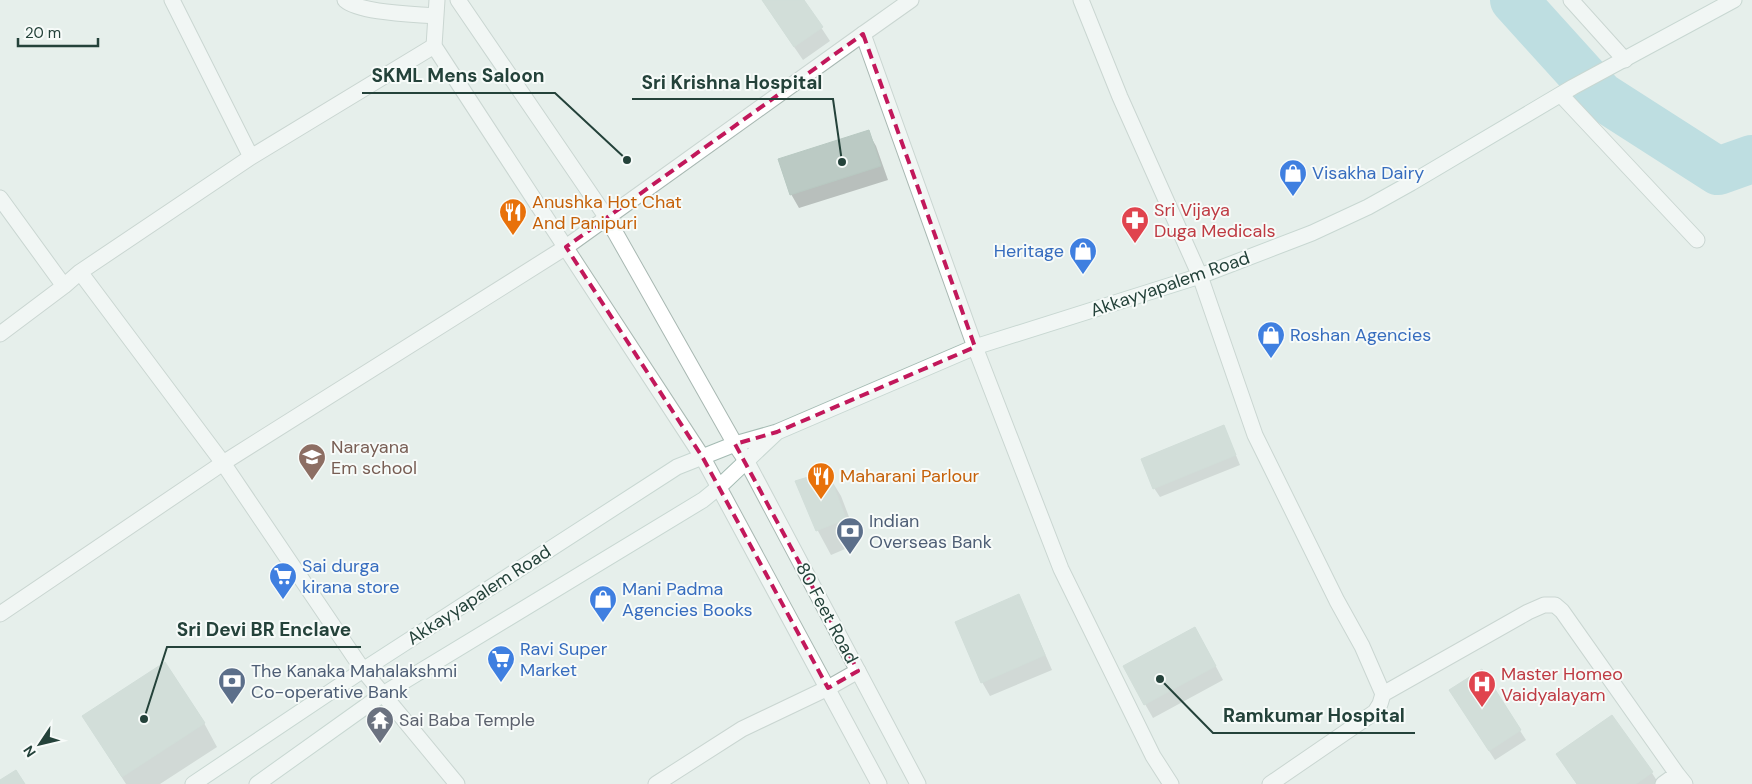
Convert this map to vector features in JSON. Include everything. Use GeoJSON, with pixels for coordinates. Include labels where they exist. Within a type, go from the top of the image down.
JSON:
{"type":"FeatureCollection","features":[{"type":"Feature","properties":{"kind":"street"},"geometry":{"type":"LineString","coordinates":[[172,0],[251,157]]}},
{"type":"Feature","properties":{"kind":"street"},"geometry":{"type":"LineString","coordinates":[[345,0],[372,10],[435,16]]}},
{"type":"Feature","properties":{"kind":"street"},"geometry":{"type":"LineString","coordinates":[[0,334],[80,272],[251,157],[434,46],[437,0]]}},
{"type":"Feature","properties":{"kind":"street","name":"80 Feet Road"},"geometry":{"type":"LineString","coordinates":[[458,0],[607,218],[747,462],[918,784]]}},
{"type":"Feature","properties":{"kind":"street"},"geometry":{"type":"LineString","coordinates":[[0,614],[223,463],[566,247],[910,0]]}},
{"type":"Feature","properties":{"kind":"street"},"geometry":{"type":"LineString","coordinates":[[1081,0],[1120,98],[1200,276],[1255,435],[1337,601],[1362,646],[1383,694],[1375,712],[1270,784]]}},
{"type":"Feature","properties":{"kind":"street"},"geometry":{"type":"LineString","coordinates":[[1571,0],[1620,62]]}},
{"type":"Feature","properties":{"kind":"street","name":"Akkayyapalem Road"},"geometry":{"type":"LineString","coordinates":[[193,784],[363,670],[677,467],[735,444],[777,432],[975,347],[1200,276],[1312,233],[1368,207],[1567,91],[1734,0]]}},
{"type":"Feature","properties":{"kind":"street"},"geometry":{"type":"LineString","coordinates":[[863,34],[975,347],[1062,569],[1153,756],[1171,784]]}},
{"type":"Feature","properties":{"kind":"street","name":"80 Feet Road"},"geometry":{"type":"LineString","coordinates":[[434,46],[703,458],[879,784]]}},
{"type":"Feature","properties":{"kind":"street"},"geometry":{"type":"LineString","coordinates":[[1567,91],[1697,240]]}},
{"type":"Feature","properties":{"kind":"street"},"geometry":{"type":"LineString","coordinates":[[0,198],[64,286]]}},
{"type":"Feature","properties":{"kind":"street"},"geometry":{"type":"LineString","coordinates":[[80,272],[223,463],[363,670],[457,784]]}},
{"type":"Feature","properties":{"kind":"street","name":"Akkayyapalem Road"},"geometry":{"type":"LineString","coordinates":[[257,784],[383,694],[703,500],[720,487],[777,432]]}},
{"type":"Feature","properties":{"kind":"street"},"geometry":{"type":"LineString","coordinates":[[1383,694],[1528,612],[1544,605],[1555,604],[1562,611],[1681,779],[1662,784]]}},
{"type":"Feature","properties":{"kind":"street"},"geometry":{"type":"LineString","coordinates":[[656,784],[742,730],[828,688],[858,671]]}},
{"type":"Feature","properties":{"kind":"highlighted area"},"geometry":{"type":"Polygon","coordinates":[[[863,34],[975,347],[777,432],[735,444],[858,671],[828,688],[703,458],[566,247],[863,34]]]}},
{"type":"Feature","properties":{"kind":"building"},"geometry":{"type":"Polygon","coordinates":[[[762,0],[804,0],[823,27],[794,47],[762,0]]]}},
{"type":"Feature","properties":{"kind":"building"},"geometry":{"type":"Polygon","coordinates":[[[869,130],[881,166],[790,195],[778,159],[869,130]]]}},
{"type":"Feature","properties":{"kind":"building"},"geometry":{"type":"Polygon","coordinates":[[[1224,425],[1236,455],[1153,489],[1141,459],[1224,425]]]}},
{"type":"Feature","properties":{"kind":"building","name":"Maharani Parlour"},"geometry":{"type":"Polygon","coordinates":[[[828,471],[846,519],[816,531],[795,481],[828,471]]]}},
{"type":"Feature","properties":{"kind":"building"},"geometry":{"type":"Polygon","coordinates":[[[1019,594],[1045,655],[981,683],[955,622],[1019,594]]]}},
{"type":"Feature","properties":{"kind":"building"},"geometry":{"type":"Polygon","coordinates":[[[1195,627],[1216,666],[1144,705],[1123,666],[1195,627]]]}},
{"type":"Feature","properties":{"kind":"building"},"geometry":{"type":"Polygon","coordinates":[[[165,662],[205,723],[122,777],[82,716],[165,662]]]}},
{"type":"Feature","properties":{"kind":"building"},"geometry":{"type":"Polygon","coordinates":[[[1482,669],[1521,730],[1489,751],[1449,690],[1482,669]]]}},
{"type":"Feature","properties":{"kind":"building"},"geometry":{"type":"Polygon","coordinates":[[[1612,715],[1653,772],[1636,784],[1577,784],[1556,754],[1612,715]]]}},
{"type":"Feature","properties":{"kind":"building"},"geometry":{"type":"Polygon","coordinates":[[[16,770],[25,784],[0,784],[0,780],[16,770]]]}},
{"type":"Feature","properties":{"kind":"waterway"},"geometry":{"type":"LineString","coordinates":[[1514,0],[1601,96],[1718,171],[1752,159]]}},
{"type":"Feature","properties":{"kind":"place","name":"SKML Mens Saloon"},"geometry":{"type":"Point","coordinates":[627,160]}},
{"type":"Feature","properties":{"kind":"place","name":"Sri Krishna Hospital"},"geometry":{"type":"Point","coordinates":[842,162]}},
{"type":"Feature","properties":{"kind":"place","name":"Visakha Dairy"},"geometry":{"type":"Point","coordinates":[1293,197]}},
{"type":"Feature","properties":{"kind":"place","name":"Anushka Hot Chat And Panipuri"},"geometry":{"type":"Point","coordinates":[513,236]}},
{"type":"Feature","properties":{"kind":"place","name":"Sri Vijaya Duga Medicals"},"geometry":{"type":"Point","coordinates":[1135,244]}},
{"type":"Feature","properties":{"kind":"place","name":"Heritage"},"geometry":{"type":"Point","coordinates":[1083,275]}},
{"type":"Feature","properties":{"kind":"place","name":"Roshan Agencies"},"geometry":{"type":"Point","coordinates":[1271,359]}},
{"type":"Feature","properties":{"kind":"place","name":"Narayana Em school"},"geometry":{"type":"Point","coordinates":[312,481]}},
{"type":"Feature","properties":{"kind":"place","name":"Maharani Parlour"},"geometry":{"type":"Point","coordinates":[821,500]}},
{"type":"Feature","properties":{"kind":"place","name":"Indian Overseas Bank"},"geometry":{"type":"Point","coordinates":[850,555]}},
{"type":"Feature","properties":{"kind":"place","name":"Sai durga kirana store"},"geometry":{"type":"Point","coordinates":[283,600]}},
{"type":"Feature","properties":{"kind":"place","name":"Mani Padma Agencies Books"},"geometry":{"type":"Point","coordinates":[603,623]}},
{"type":"Feature","properties":{"kind":"place","name":"Ramkumar Hospital"},"geometry":{"type":"Point","coordinates":[1160,679]}},
{"type":"Feature","properties":{"kind":"place","name":"Ravi Super Market"},"geometry":{"type":"Point","coordinates":[501,683]}},
{"type":"Feature","properties":{"kind":"place","name":"The Kanaka Mahalakshmi Co-operative Bank"},"geometry":{"type":"Point","coordinates":[232,705]}},
{"type":"Feature","properties":{"kind":"place","name":"Master Homeo Vaidyalayam"},"geometry":{"type":"Point","coordinates":[1482,708]}},
{"type":"Feature","properties":{"kind":"place","name":"Sri Devi BR Enclave"},"geometry":{"type":"Point","coordinates":[144,719]}},
{"type":"Feature","properties":{"kind":"place","name":"Sai Baba Temple"},"geometry":{"type":"Point","coordinates":[380,744]}}]}
